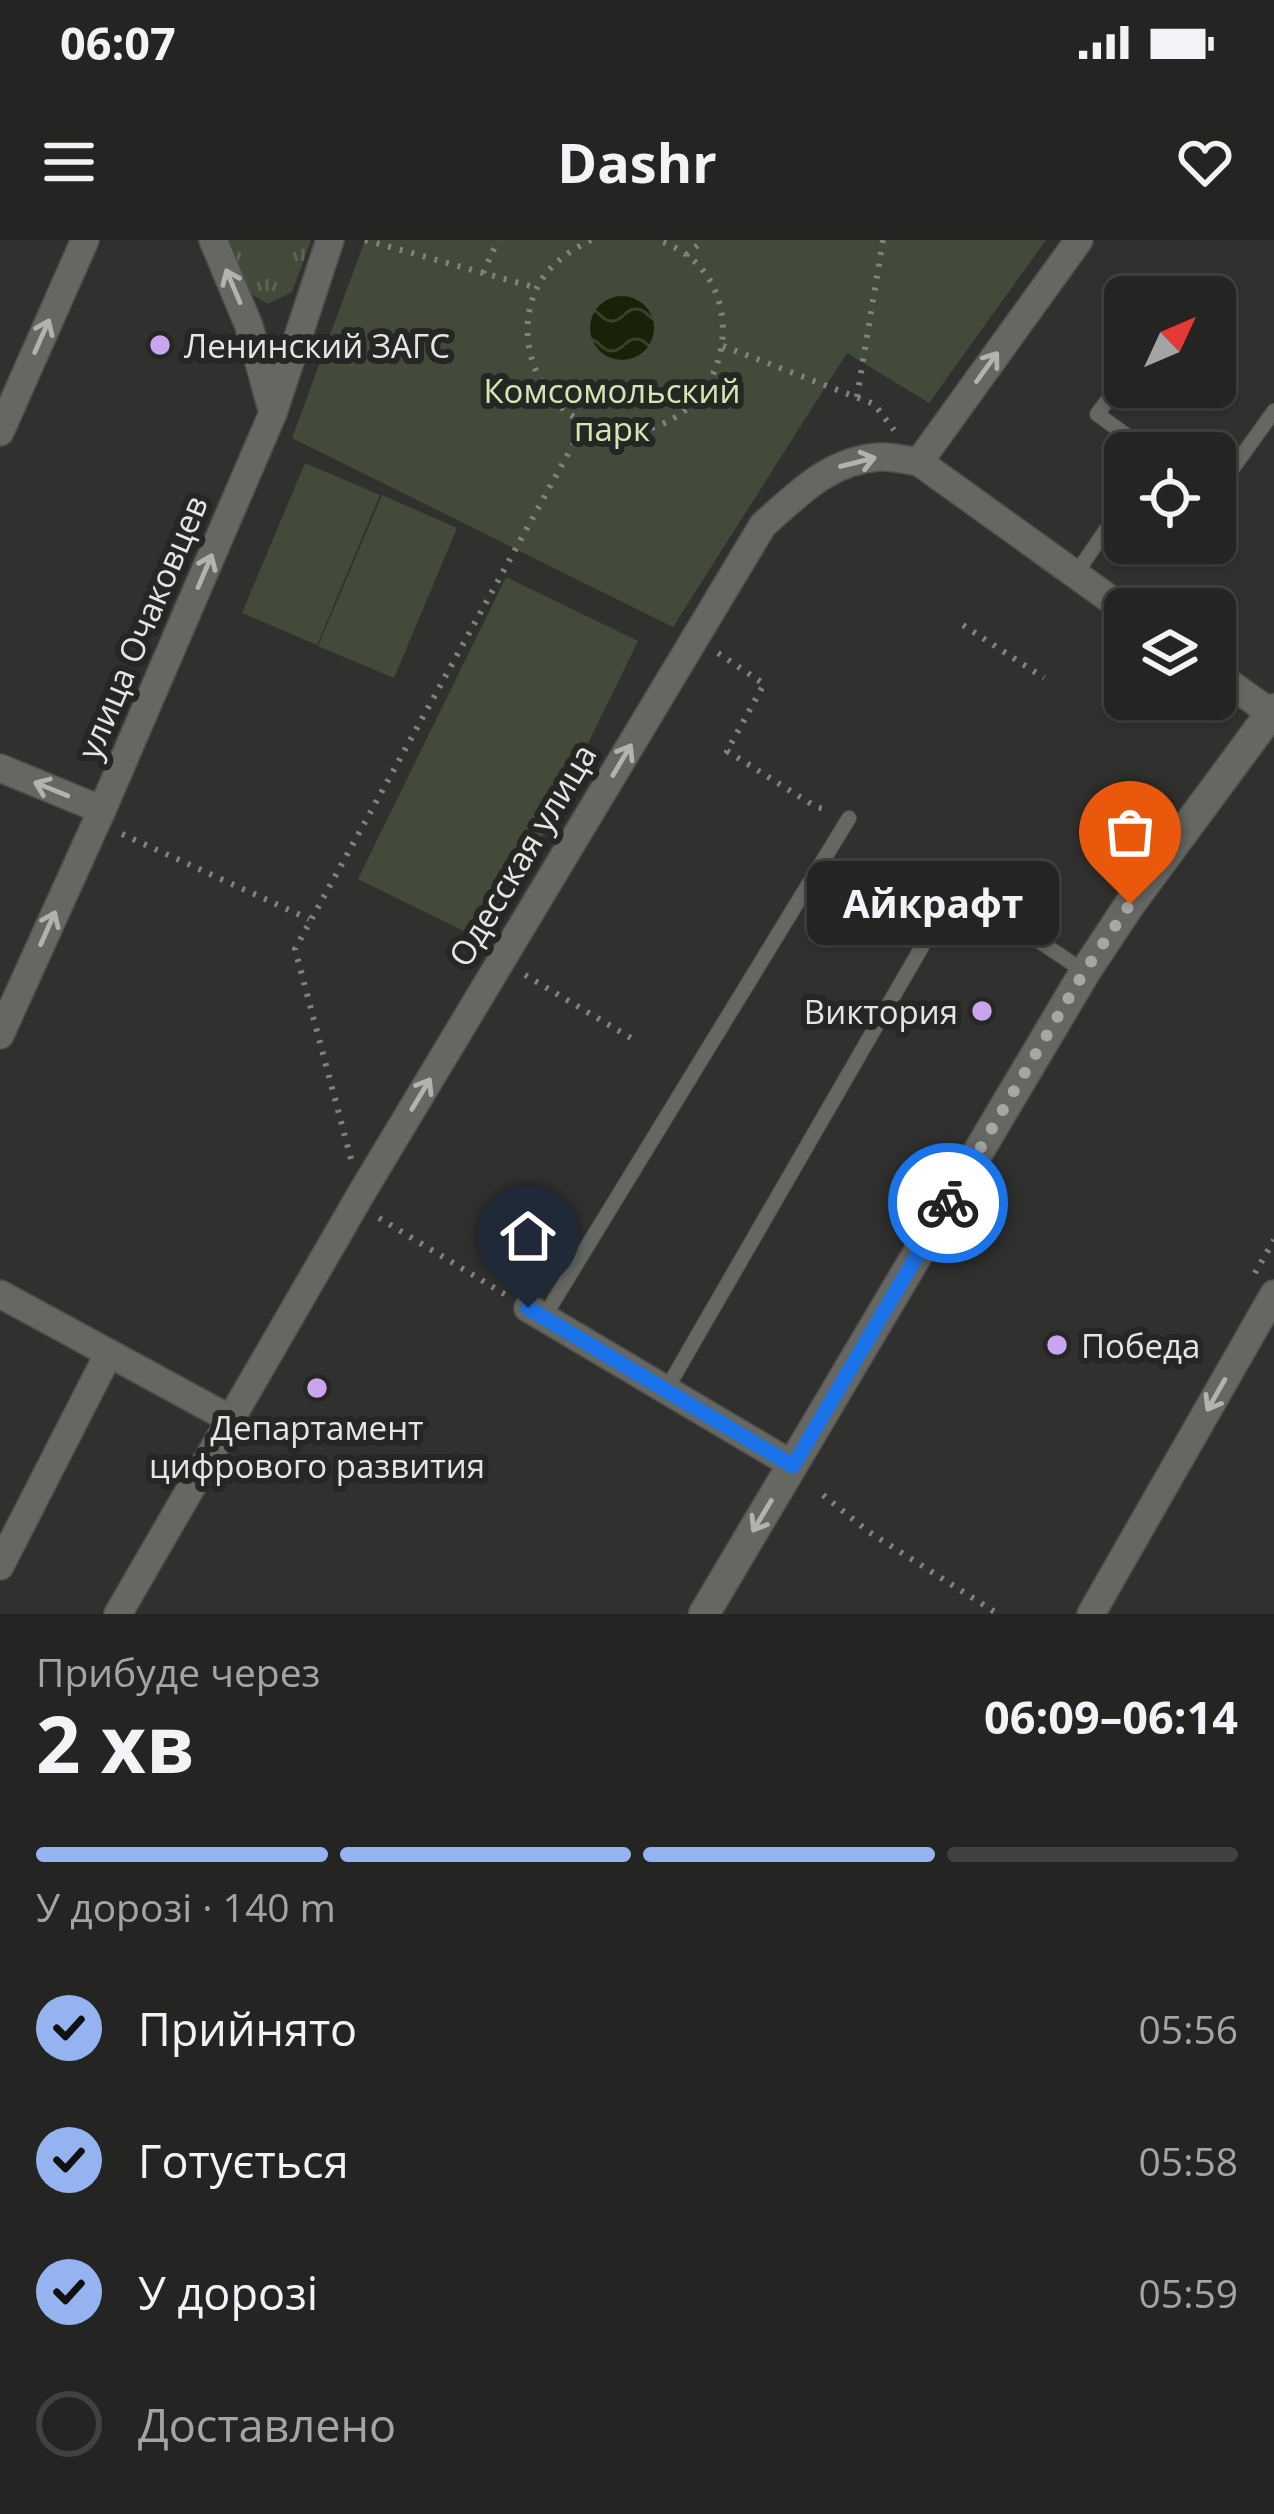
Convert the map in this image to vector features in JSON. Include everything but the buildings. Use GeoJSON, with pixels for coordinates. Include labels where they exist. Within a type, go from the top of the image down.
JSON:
{"type":"FeatureCollection","features":[{"type":"Feature","properties":{"kind":"main road"},"geometry":{"type":"LineString","coordinates":[[704,1614],[1084,972],[1273,711]]}},
{"type":"Feature","properties":{"kind":"street"},"geometry":{"type":"LineString","coordinates":[[0,432],[85,240]]}},
{"type":"Feature","properties":{"kind":"street"},"geometry":{"type":"LineString","coordinates":[[213,240],[249,326],[273,413]]}},
{"type":"Feature","properties":{"kind":"street","name":"улица Очаковцев"},"geometry":{"type":"LineString","coordinates":[[0,1034],[273,413],[330,240]]}},
{"type":"Feature","properties":{"kind":"street"},"geometry":{"type":"LineString","coordinates":[[1079,240],[919,462],[1104,595]]}},
{"type":"Feature","properties":{"kind":"street","name":"Одесская улица"},"geometry":{"type":"LineString","coordinates":[[118,1614],[358,1199],[763,525],[812,482],[844,464],[881,457],[919,462]]}},
{"type":"Feature","properties":{"kind":"street"},"geometry":{"type":"LineString","coordinates":[[1236,687],[1273,711]]}},
{"type":"Feature","properties":{"kind":"street"},"geometry":{"type":"LineString","coordinates":[[0,767],[99,816]]}},
{"type":"Feature","properties":{"kind":"street"},"geometry":{"type":"LineString","coordinates":[[0,1294],[232,1420]]}},
{"type":"Feature","properties":{"kind":"street"},"geometry":{"type":"LineString","coordinates":[[1090,1614],[1274,1294]]}},
{"type":"Feature","properties":{"kind":"street"},"geometry":{"type":"LineString","coordinates":[[536,1313],[793,1466]]}},
{"type":"Feature","properties":{"kind":"street"},"geometry":{"type":"LineString","coordinates":[[0,1567],[110,1353]]}},
{"type":"Feature","properties":{"kind":"lane"},"geometry":{"type":"LineString","coordinates":[[1104,405],[1097,414],[1122,432]]}},
{"type":"Feature","properties":{"kind":"lane"},"geometry":{"type":"LineString","coordinates":[[1236,463],[1274,410]]}},
{"type":"Feature","properties":{"kind":"lane"},"geometry":{"type":"LineString","coordinates":[[1075,575],[1104,533]]}},
{"type":"Feature","properties":{"kind":"lane"},"geometry":{"type":"LineString","coordinates":[[536,1313],[843,815]]}},
{"type":"Feature","properties":{"kind":"lane"},"geometry":{"type":"LineString","coordinates":[[666,1390],[957,886],[1084,972]]}},
{"type":"Feature","properties":{"kind":"path"},"geometry":{"type":"LineString","coordinates":[[365,240],[537,288]]}},
{"type":"Feature","properties":{"kind":"path"},"geometry":{"type":"LineString","coordinates":[[483,273],[498,240]]}},
{"type":"Feature","properties":{"kind":"path"},"geometry":{"type":"LineString","coordinates":[[591,240],[561,259],[537,288],[528,318],[528,350],[538,380],[558,405],[585,423],[614,431],[645,430],[674,420],[698,401],[715,375],[724,346],[722,312],[709,280],[686,255],[657,240]]}},
{"type":"Feature","properties":{"kind":"path"},"geometry":{"type":"LineString","coordinates":[[686,255],[704,240]]}},
{"type":"Feature","properties":{"kind":"path"},"geometry":{"type":"LineString","coordinates":[[724,346],[857,397],[883,240]]}},
{"type":"Feature","properties":{"kind":"path"},"geometry":{"type":"LineString","coordinates":[[536,1313],[358,1199],[295,949],[585,423]]}},
{"type":"Feature","properties":{"kind":"path"},"geometry":{"type":"LineString","coordinates":[[963,625],[1044,678]]}},
{"type":"Feature","properties":{"kind":"path"},"geometry":{"type":"LineString","coordinates":[[694,639],[764,684],[727,752],[816,807],[843,815]]}},
{"type":"Feature","properties":{"kind":"path"},"geometry":{"type":"LineString","coordinates":[[99,816],[309,919]]}},
{"type":"Feature","properties":{"kind":"path"},"geometry":{"type":"LineString","coordinates":[[501,961],[632,1038]]}},
{"type":"Feature","properties":{"kind":"path"},"geometry":{"type":"LineString","coordinates":[[823,1495],[869,1532],[998,1614]]}},
{"type":"Feature","properties":{"kind":"green space"},"geometry":{"type":"Polygon","coordinates":[[[229,240],[311,240],[292,292],[268,304],[246,291],[229,240]]]}},
{"type":"Feature","properties":{"kind":"green space","name":"Комсомольский парк"},"geometry":{"type":"Polygon","coordinates":[[[365,240],[1046,240],[929,403],[847,353],[673,627],[292,438],[365,240]]]}},
{"type":"Feature","properties":{"kind":"green space"},"geometry":{"type":"Polygon","coordinates":[[[305,463],[380,495],[317,645],[242,613],[305,463]]]}},
{"type":"Feature","properties":{"kind":"green space"},"geometry":{"type":"Polygon","coordinates":[[[382,495],[457,528],[394,678],[318,646],[382,495]]]}},
{"type":"Feature","properties":{"kind":"green space"},"geometry":{"type":"Polygon","coordinates":[[[506,577],[638,641],[490,944],[358,879],[506,577]]]}},
{"type":"Feature","properties":{"kind":"water"},"geometry":{"type":"Polygon","coordinates":[[[622,296],[644,306],[654,328],[644,350],[622,360],[600,350],[590,328],[600,306],[622,296]]]}},
{"type":"Feature","properties":{"kind":"way so far"},"geometry":{"type":"LineString","coordinates":[[948,1203],[1084,972],[1130,904]]}},
{"type":"Feature","properties":{"kind":"place","name":"Ленинский ЗАГС"},"geometry":{"type":"Point","coordinates":[160,345]}},
{"type":"Feature","properties":{"kind":"place","name":"Айкрафт"},"geometry":{"type":"Point","coordinates":[1130,904]}},
{"type":"Feature","properties":{"kind":"place","name":"Виктория"},"geometry":{"type":"Point","coordinates":[982,1011]}},
{"type":"Feature","properties":{"kind":"place","name":"Победа"},"geometry":{"type":"Point","coordinates":[1057,1345]}},
{"type":"Feature","properties":{"kind":"place","name":"Департамент цифрового развития"},"geometry":{"type":"Point","coordinates":[317,1388]}},
{"type":"Feature","properties":{"kind":"route"},"geometry":{"type":"LineString","coordinates":[[528,1308],[793,1466],[948,1203]]}}]}
